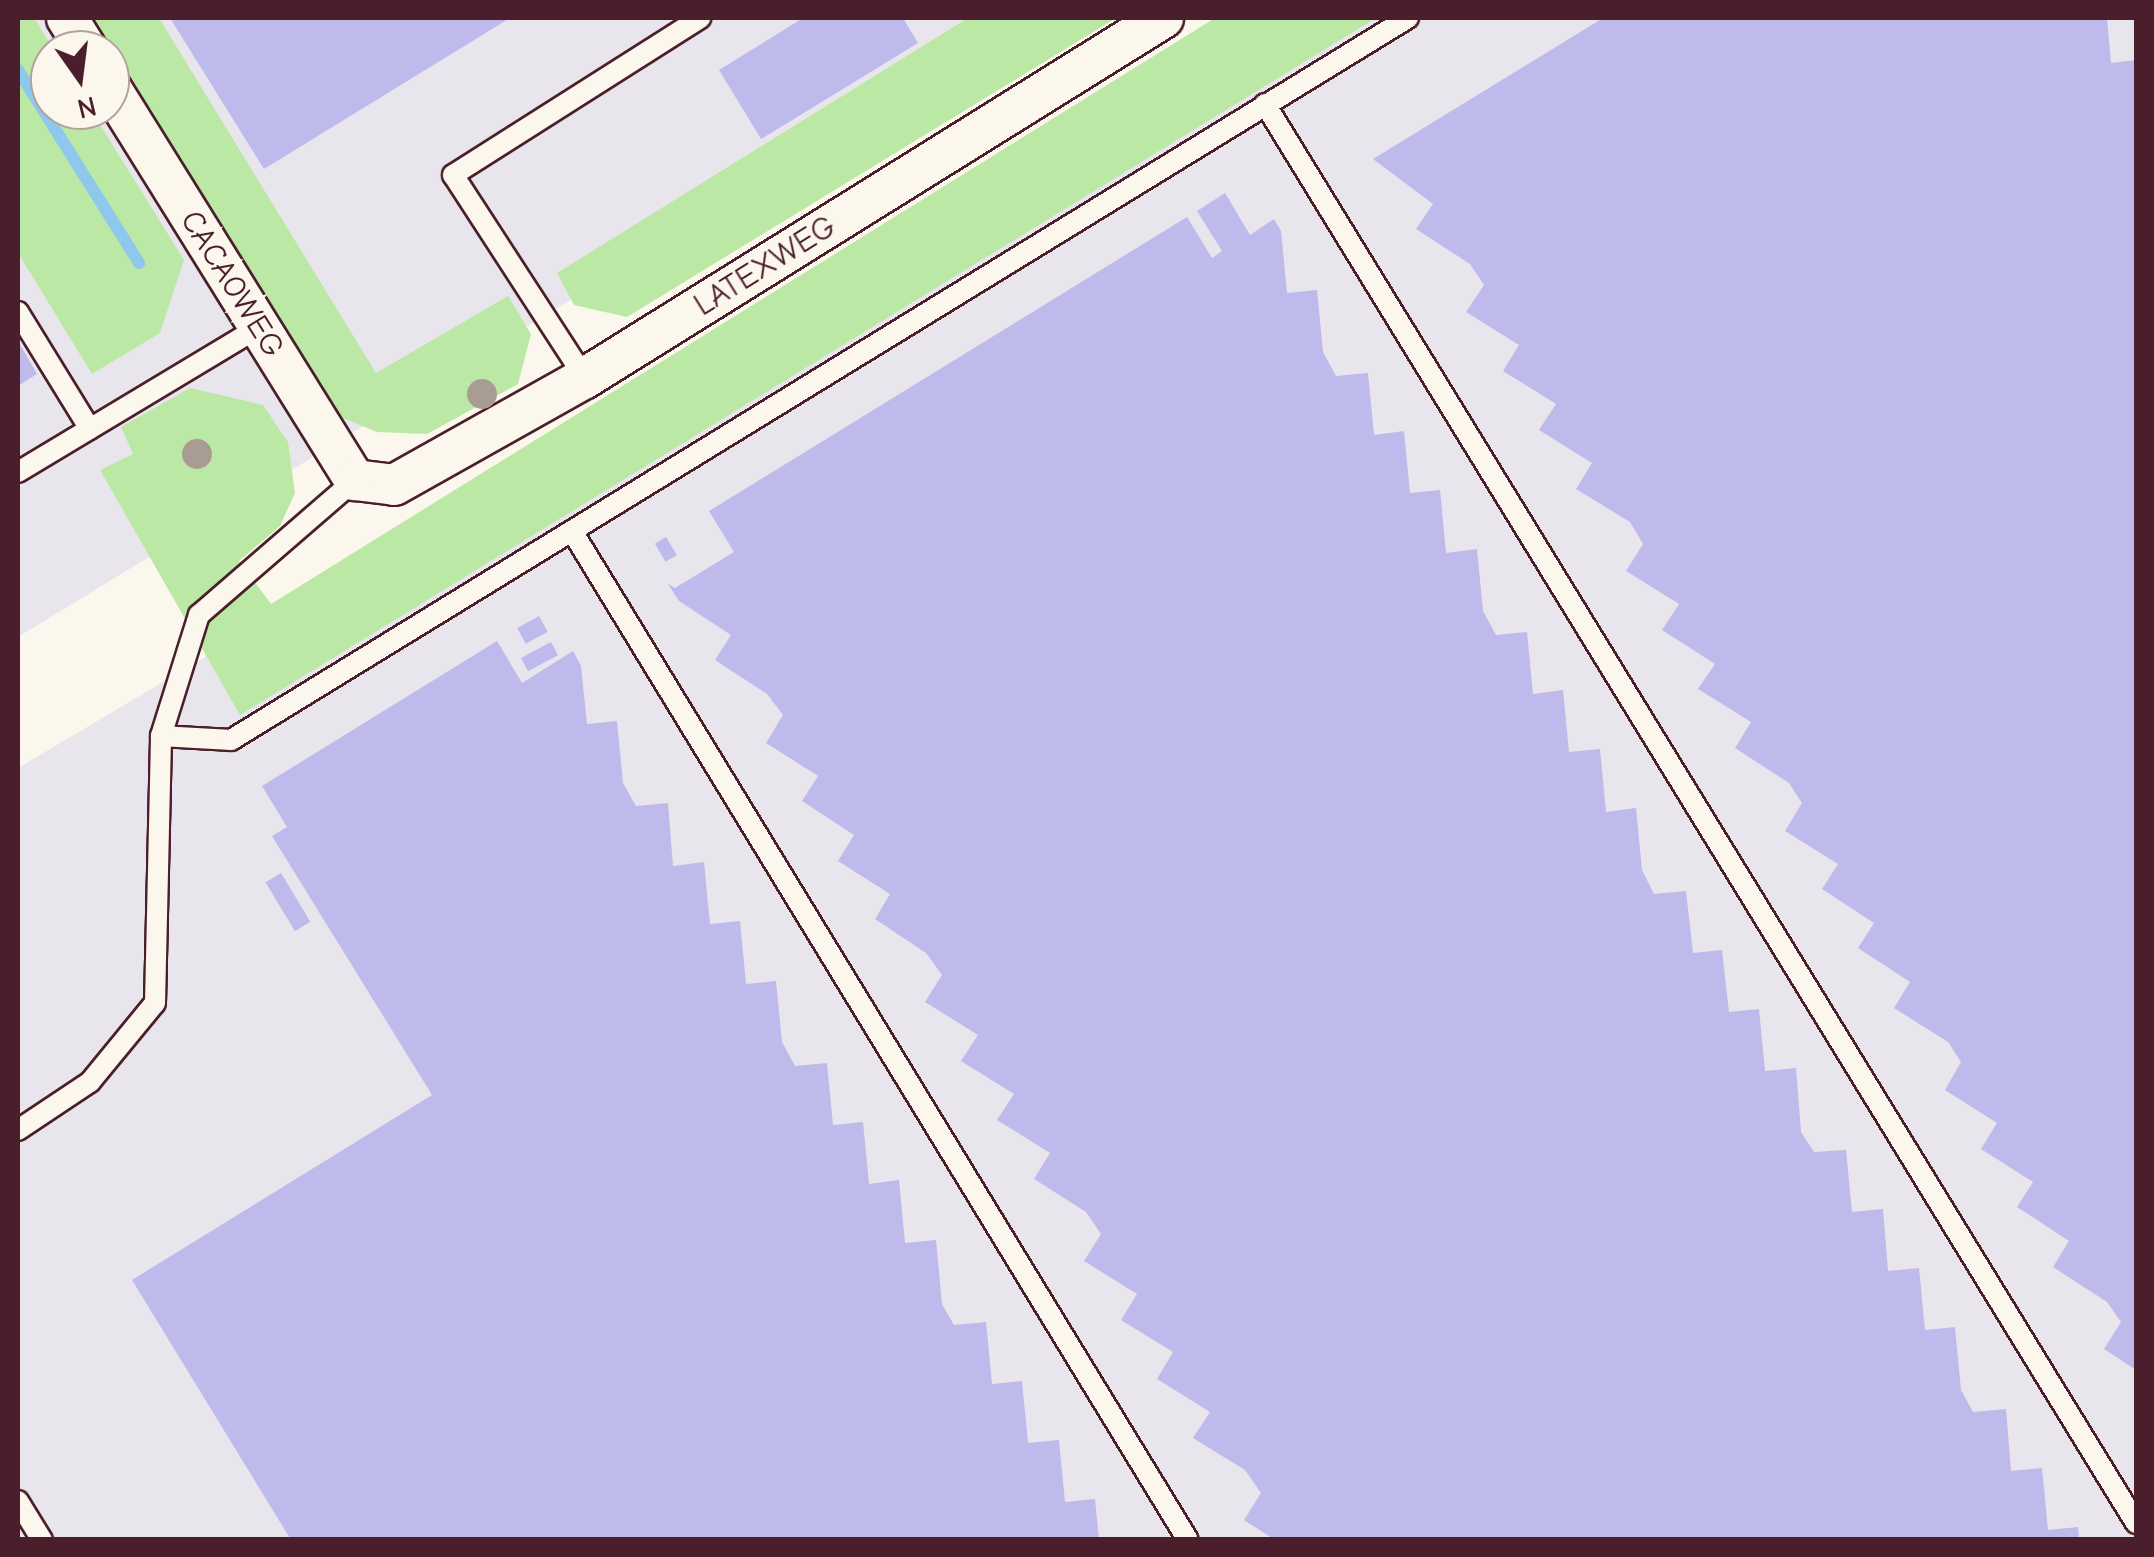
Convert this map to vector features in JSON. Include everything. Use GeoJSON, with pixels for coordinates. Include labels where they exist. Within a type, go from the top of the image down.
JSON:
{"type":"FeatureCollection","features":[{"type":"Feature","properties":{"kind":"street","name":"LATEXWEG"},"geometry":{"type":"LineString","coordinates":[[355,480],[394,485],[585,378],[1163,18]]}},
{"type":"Feature","properties":{"kind":"street","name":"CACAOWEG"},"geometry":{"type":"LineString","coordinates":[[130,119],[355,480]]}},
{"type":"Feature","properties":{"kind":"lane"},"geometry":{"type":"LineString","coordinates":[[585,378],[453,175],[700,18]]}},
{"type":"Feature","properties":{"kind":"lane"},"geometry":{"type":"LineString","coordinates":[[162,736],[230,740],[1408,18]]}},
{"type":"Feature","properties":{"kind":"lane"},"geometry":{"type":"LineString","coordinates":[[1265,104],[2136,1522]]}},
{"type":"Feature","properties":{"kind":"lane"},"geometry":{"type":"LineString","coordinates":[[18,312],[90,429]]}},
{"type":"Feature","properties":{"kind":"lane"},"geometry":{"type":"LineString","coordinates":[[18,472],[259,327]]}},
{"type":"Feature","properties":{"kind":"lane"},"geometry":{"type":"LineString","coordinates":[[18,1130],[90,1082],[155,1003],[162,736],[200,615],[355,480]]}},
{"type":"Feature","properties":{"kind":"lane"},"geometry":{"type":"LineString","coordinates":[[572,531],[1188,1540]]}},
{"type":"Feature","properties":{"kind":"lane"},"geometry":{"type":"LineString","coordinates":[[18,1501],[42,1540]]}},
{"type":"Feature","properties":{"kind":"shaded area"},"geometry":{"type":"Polygon","coordinates":[[[18,18],[1032,18],[18,637],[18,18]]]}},
{"type":"Feature","properties":{"kind":"shaded area"},"geometry":{"type":"Polygon","coordinates":[[[1284,18],[2136,18],[2136,1539],[18,1539],[18,768],[1284,18]]]}},
{"type":"Feature","properties":{"kind":"green space"},"geometry":{"type":"Polygon","coordinates":[[[18,18],[34,18],[42,30],[30,30],[30,130],[103,130],[184,260],[160,333],[92,374],[18,253],[18,18]]]}},
{"type":"Feature","properties":{"kind":"green space"},"geometry":{"type":"Polygon","coordinates":[[[92,18],[159,18],[376,373],[508,296],[531,334],[518,384],[427,434],[377,432],[338,416],[130,79],[130,30],[99,30],[92,18]]]}},
{"type":"Feature","properties":{"kind":"green space"},"geometry":{"type":"Polygon","coordinates":[[[968,18],[1116,18],[627,317],[574,305],[557,273],[968,18]]]}},
{"type":"Feature","properties":{"kind":"green space"},"geometry":{"type":"Polygon","coordinates":[[[1215,18],[1376,18],[240,715],[100,470],[133,454],[121,427],[190,388],[263,405],[288,442],[295,493],[280,526],[239,561],[271,604],[1215,18]]]}},
{"type":"Feature","properties":{"kind":"building"},"geometry":{"type":"Polygon","coordinates":[[[170,18],[510,18],[264,169],[170,18]]]}},
{"type":"Feature","properties":{"kind":"building"},"geometry":{"type":"Polygon","coordinates":[[[803,18],[903,18],[918,43],[761,139],[719,70],[803,18]]]}},
{"type":"Feature","properties":{"kind":"building"},"geometry":{"type":"Polygon","coordinates":[[[1603,18],[2107,18],[2111,63],[2136,60],[2136,1370],[2104,1349],[2121,1322],[2107,1302],[2053,1267],[2069,1241],[2017,1207],[2033,1182],[1981,1149],[1997,1123],[1945,1090],[1961,1062],[1948,1042],[1894,1008],[1910,982],[1858,948],[1874,923],[1822,889],[1838,864],[1785,831],[1802,803],[1789,783],[1735,748],[1751,722],[1698,689],[1715,664],[1662,630],[1679,604],[1626,571],[1643,544],[1630,522],[1576,489],[1592,463],[1539,430],[1556,404],[1503,371],[1519,345],[1466,312],[1484,285],[1470,264],[1416,229],[1433,204],[1373,159],[1603,18]]]}},
{"type":"Feature","properties":{"kind":"building"},"geometry":{"type":"Polygon","coordinates":[[[1225,193],[1250,235],[1274,219],[1281,231],[1287,293],[1317,290],[1323,352],[1336,376],[1368,373],[1374,435],[1404,431],[1410,493],[1440,490],[1446,553],[1477,549],[1483,611],[1496,635],[1527,632],[1533,694],[1563,690],[1569,752],[1600,749],[1606,812],[1636,808],[1642,870],[1654,894],[1686,891],[1693,953],[1722,950],[1729,1012],[1759,1009],[1765,1071],[1796,1068],[1801,1132],[1814,1152],[1846,1150],[1852,1212],[1883,1209],[1888,1271],[1919,1268],[1925,1330],[1955,1327],[1961,1390],[1973,1412],[2006,1409],[2011,1471],[2042,1468],[2048,1530],[2078,1527],[2079,1540],[1275,1540],[1244,1520],[1261,1493],[1245,1470],[1193,1438],[1210,1412],[1157,1379],[1173,1352],[1121,1320],[1137,1294],[1084,1261],[1101,1234],[1086,1212],[1034,1179],[1050,1153],[997,1120],[1014,1094],[961,1061],[978,1035],[925,1002],[942,975],[926,953],[875,919],[890,894],[838,861],[854,835],[802,801],[818,776],[766,743],[783,715],[767,694],[715,660],[731,635],[679,601],[668,584],[675,588],[734,552],[709,511],[1187,217],[1212,258],[1222,251],[1197,211],[1225,193]]]}},
{"type":"Feature","properties":{"kind":"building"},"geometry":{"type":"Polygon","coordinates":[[[18,341],[37,374],[18,386],[18,341]]]}},
{"type":"Feature","properties":{"kind":"building"},"geometry":{"type":"Polygon","coordinates":[[[666,537],[677,555],[666,562],[655,544],[666,537]]]}},
{"type":"Feature","properties":{"kind":"building"},"geometry":{"type":"Polygon","coordinates":[[[539,616],[548,632],[526,644],[517,628],[539,616]]]}},
{"type":"Feature","properties":{"kind":"building"},"geometry":{"type":"Polygon","coordinates":[[[497,641],[522,683],[573,651],[581,666],[587,724],[617,721],[623,783],[636,806],[668,803],[673,866],[704,862],[710,924],[740,921],[746,984],[776,981],[782,1042],[795,1066],[827,1063],[833,1125],[863,1122],[869,1184],[899,1180],[905,1243],[936,1240],[942,1304],[954,1325],[986,1322],[992,1384],[1022,1381],[1028,1443],[1059,1440],[1065,1502],[1095,1499],[1099,1540],[291,1540],[132,1280],[432,1095],[272,836],[287,827],[262,786],[497,641]]]}},
{"type":"Feature","properties":{"kind":"building"},"geometry":{"type":"Polygon","coordinates":[[[551,642],[558,655],[528,671],[521,658],[551,642]]]}},
{"type":"Feature","properties":{"kind":"building"},"geometry":{"type":"Polygon","coordinates":[[[281,873],[310,922],[295,931],[266,882],[281,873]]]}},
{"type":"Feature","properties":{"kind":"waterway"},"geometry":{"type":"LineString","coordinates":[[18,70],[139,263]]}}]}
